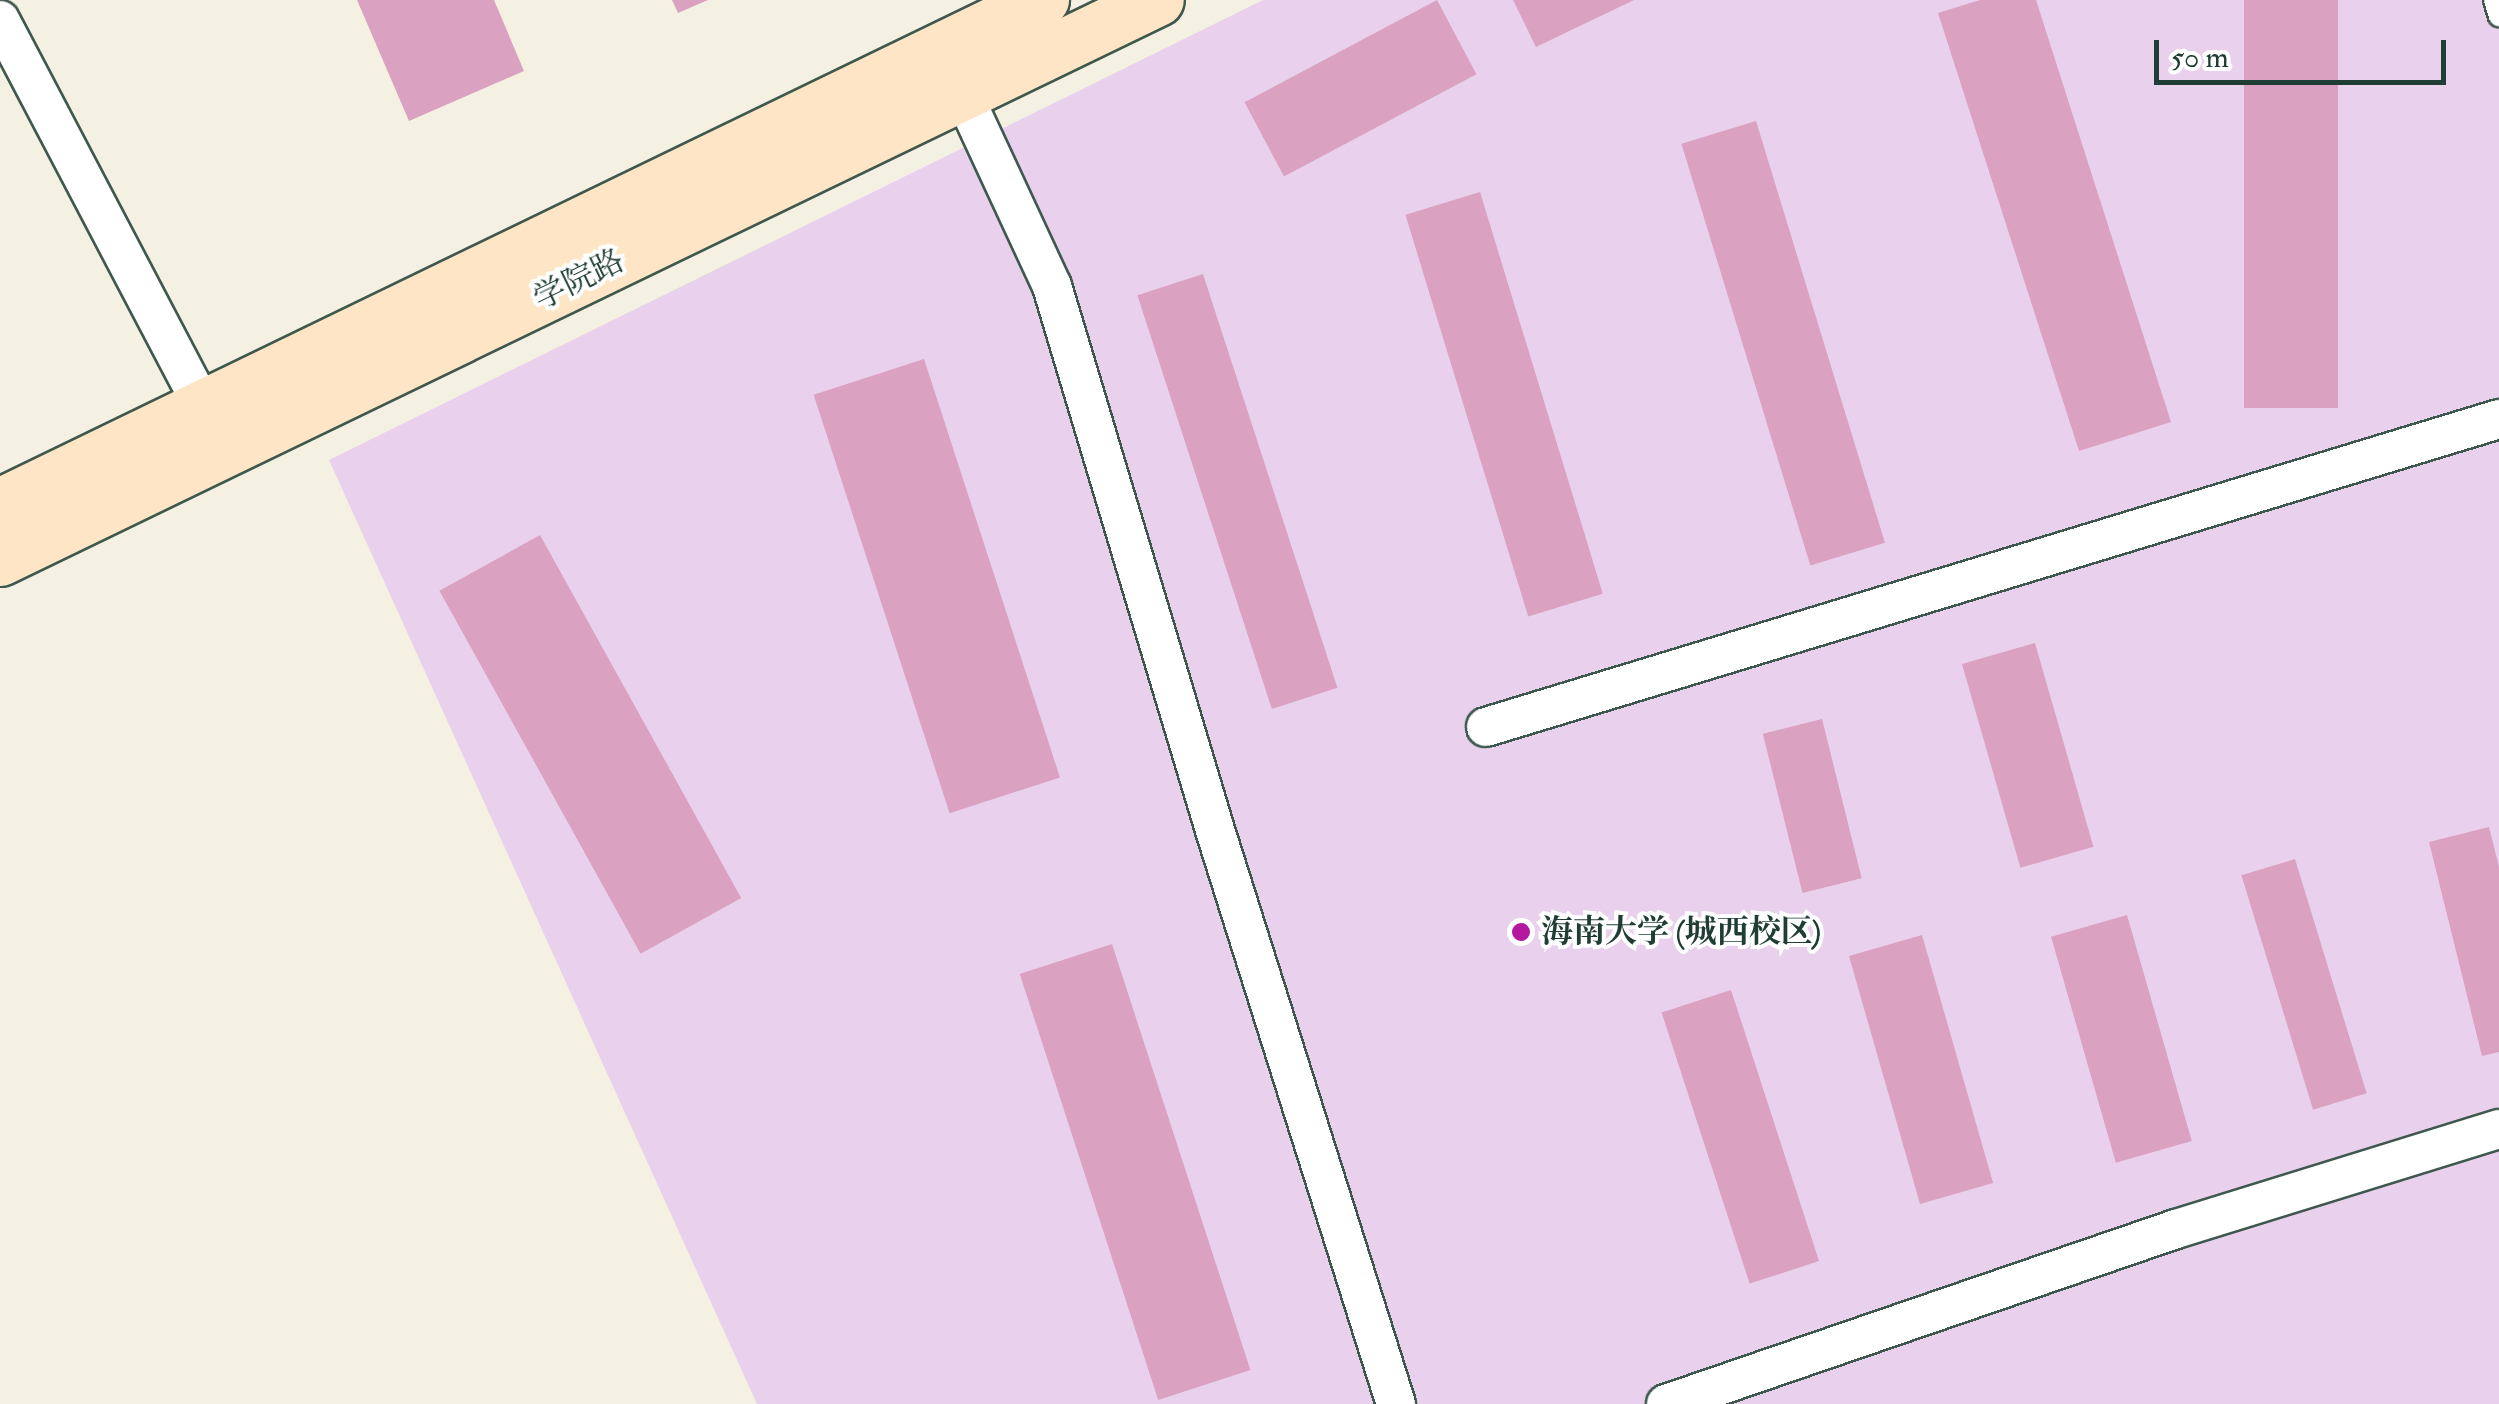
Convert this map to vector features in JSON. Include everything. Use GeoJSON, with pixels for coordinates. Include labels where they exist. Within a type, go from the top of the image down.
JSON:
{"type":"FeatureCollection","features":[{"type":"Feature","properties":{"kind":"main road","name":"学院路"},"geometry":{"type":"LineString","coordinates":[[953,72],[1044,0]]}},
{"type":"Feature","properties":{"kind":"main road","name":"学院路"},"geometry":{"type":"LineString","coordinates":[[0,560],[214,429],[953,72],[1158,0]]}},
{"type":"Feature","properties":{"kind":"main road","name":"学院路"},"geometry":{"type":"LineString","coordinates":[[0,505],[214,429]]}},
{"type":"Feature","properties":{"kind":"street"},"geometry":{"type":"LineString","coordinates":[[0,20],[214,429]]}},
{"type":"Feature","properties":{"kind":"street"},"geometry":{"type":"LineString","coordinates":[[953,72],[1052,286],[1215,830],[1396,1404]]}},
{"type":"Feature","properties":{"kind":"street"},"geometry":{"type":"LineString","coordinates":[[1486,726],[2499,419]]}},
{"type":"Feature","properties":{"kind":"street"},"geometry":{"type":"LineString","coordinates":[[1666,1404],[2176,1228],[2499,1129]]}},
{"type":"Feature","properties":{"kind":"lane"},"geometry":{"type":"LineString","coordinates":[[2494,0],[2499,16]]}},
{"type":"Feature","properties":{"kind":"shaded area","name":"海南大学 (城西校区)"},"geometry":{"type":"Polygon","coordinates":[[[1263,0],[2499,0],[2499,1404],[757,1404],[329,460],[1263,0]]]}},
{"type":"Feature","properties":{"kind":"building"},"geometry":{"type":"Polygon","coordinates":[[[357,0],[494,0],[524,71],[409,121],[357,0]]]}},
{"type":"Feature","properties":{"kind":"building"},"geometry":{"type":"Polygon","coordinates":[[[672,0],[708,0],[678,13],[672,0]]]}},
{"type":"Feature","properties":{"kind":"building"},"geometry":{"type":"Polygon","coordinates":[[[1437,0],[1476,74],[1284,177],[1245,102],[1437,0]]]}},
{"type":"Feature","properties":{"kind":"building"},"geometry":{"type":"Polygon","coordinates":[[[1513,0],[1634,0],[1536,47],[1513,0]]]}},
{"type":"Feature","properties":{"kind":"building"},"geometry":{"type":"Polygon","coordinates":[[[1980,0],[2036,0],[2171,422],[2079,451],[1938,13],[1980,0]]]}},
{"type":"Feature","properties":{"kind":"building"},"geometry":{"type":"Polygon","coordinates":[[[2244,0],[2338,0],[2338,408],[2244,408],[2244,0]]]}},
{"type":"Feature","properties":{"kind":"building"},"geometry":{"type":"Polygon","coordinates":[[[1756,121],[1885,543],[1810,566],[1681,144],[1756,121]]]}},
{"type":"Feature","properties":{"kind":"building"},"geometry":{"type":"Polygon","coordinates":[[[1480,192],[1603,594],[1528,616],[1405,215],[1480,192]]]}},
{"type":"Feature","properties":{"kind":"building"},"geometry":{"type":"Polygon","coordinates":[[[1203,274],[1337,688],[1272,709],[1137,295],[1203,274]]]}},
{"type":"Feature","properties":{"kind":"building"},"geometry":{"type":"Polygon","coordinates":[[[924,359],[1060,777],[950,813],[814,395],[924,359]]]}},
{"type":"Feature","properties":{"kind":"building"},"geometry":{"type":"Polygon","coordinates":[[[540,535],[741,898],[641,954],[439,591],[540,535]]]}},
{"type":"Feature","properties":{"kind":"building"},"geometry":{"type":"Polygon","coordinates":[[[2035,643],[2093,847],[2020,868],[1962,664],[2035,643]]]}},
{"type":"Feature","properties":{"kind":"building"},"geometry":{"type":"Polygon","coordinates":[[[1822,719],[1862,878],[1802,893],[1763,734],[1822,719]]]}},
{"type":"Feature","properties":{"kind":"building"},"geometry":{"type":"Polygon","coordinates":[[[2489,827],[2499,867],[2499,1052],[2482,1056],[2429,842],[2489,827]]]}},
{"type":"Feature","properties":{"kind":"building"},"geometry":{"type":"Polygon","coordinates":[[[2295,859],[2367,1093],[2313,1110],[2241,875],[2295,859]]]}},
{"type":"Feature","properties":{"kind":"building"},"geometry":{"type":"Polygon","coordinates":[[[2127,915],[2192,1141],[2116,1163],[2051,937],[2127,915]]]}},
{"type":"Feature","properties":{"kind":"building"},"geometry":{"type":"Polygon","coordinates":[[[1922,935],[1993,1183],[1920,1204],[1849,956],[1922,935]]]}},
{"type":"Feature","properties":{"kind":"building"},"geometry":{"type":"Polygon","coordinates":[[[1112,944],[1250,1370],[1158,1400],[1020,974],[1112,944]]]}},
{"type":"Feature","properties":{"kind":"building"},"geometry":{"type":"Polygon","coordinates":[[[1731,990],[1819,1261],[1750,1284],[1662,1013],[1731,990]]]}},
{"type":"Feature","properties":{"kind":"place","name":"海南大学 (城西校区)"},"geometry":{"type":"Point","coordinates":[1521,932]}}]}
